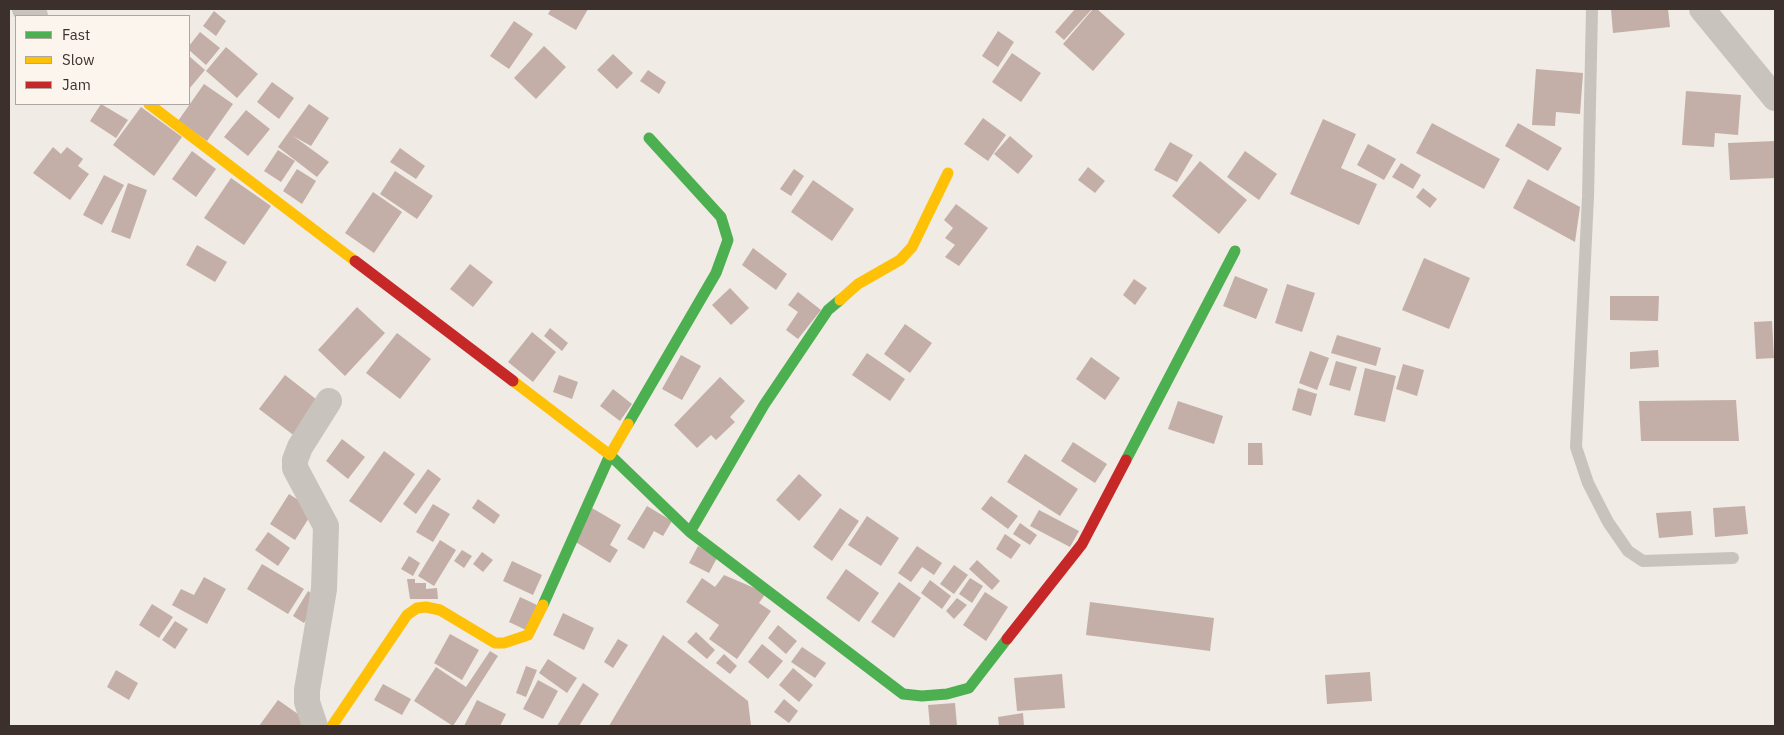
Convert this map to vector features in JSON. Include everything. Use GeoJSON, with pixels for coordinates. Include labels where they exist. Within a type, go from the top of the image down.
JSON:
{"type":"FeatureCollection","features":[{"type":"Feature","properties":{"kind":"street"},"geometry":{"type":"LineString","coordinates":[[1702,9],[1775,98]]}},
{"type":"Feature","properties":{"kind":"street"},"geometry":{"type":"LineString","coordinates":[[150,105],[610,455],[690,532],[903,694],[922,696],[947,694],[969,688],[1082,544],[1235,251]]}},
{"type":"Feature","properties":{"kind":"street"},"geometry":{"type":"LineString","coordinates":[[332,726],[407,615],[417,608],[426,607],[440,610],[495,643],[504,643],[528,635],[610,455],[716,273],[728,240],[721,217],[649,138]]}},
{"type":"Feature","properties":{"kind":"street"},"geometry":{"type":"LineString","coordinates":[[690,532],[764,405],[828,310],[858,284],[900,260],[912,247],[948,173]]}},
{"type":"Feature","properties":{"kind":"street"},"geometry":{"type":"LineString","coordinates":[[315,726],[307,702],[307,690],[324,589],[326,526],[295,468],[300,447],[329,401]]}},
{"type":"Feature","properties":{"kind":"lane"},"geometry":{"type":"LineString","coordinates":[[1592,9],[1588,197],[1576,447],[1588,483],[1608,522],[1628,551],[1643,561],[1733,558]]}},
{"type":"Feature","properties":{"kind":"building"},"geometry":{"type":"Polygon","coordinates":[[[551,9],[588,9],[576,30],[548,14],[551,9]]]}},
{"type":"Feature","properties":{"kind":"building"},"geometry":{"type":"Polygon","coordinates":[[[1075,9],[1092,9],[1064,40],[1055,32],[1075,9]]]}},
{"type":"Feature","properties":{"kind":"building"},"geometry":{"type":"Polygon","coordinates":[[[1093,9],[1097,9],[1125,34],[1093,71],[1063,44],[1093,9]]]}},
{"type":"Feature","properties":{"kind":"building"},"geometry":{"type":"Polygon","coordinates":[[[1611,9],[1668,9],[1670,27],[1613,33],[1611,9]]]}},
{"type":"Feature","properties":{"kind":"building"},"geometry":{"type":"Polygon","coordinates":[[[214,11],[226,21],[216,36],[203,26],[214,11]]]}},
{"type":"Feature","properties":{"kind":"building"},"geometry":{"type":"Polygon","coordinates":[[[514,21],[533,34],[509,69],[490,56],[514,21]]]}},
{"type":"Feature","properties":{"kind":"building"},"geometry":{"type":"Polygon","coordinates":[[[998,31],[1014,42],[998,67],[982,56],[998,31]]]}},
{"type":"Feature","properties":{"kind":"building"},"geometry":{"type":"Polygon","coordinates":[[[200,32],[220,48],[206,65],[190,51],[190,45],[200,32]]]}},
{"type":"Feature","properties":{"kind":"building"},"geometry":{"type":"Polygon","coordinates":[[[544,46],[566,67],[536,99],[514,78],[544,46]]]}},
{"type":"Feature","properties":{"kind":"building"},"geometry":{"type":"Polygon","coordinates":[[[226,47],[258,74],[237,98],[206,71],[226,47]]]}},
{"type":"Feature","properties":{"kind":"building"},"geometry":{"type":"Polygon","coordinates":[[[1012,53],[1041,73],[1021,102],[992,82],[1012,53]]]}},
{"type":"Feature","properties":{"kind":"building"},"geometry":{"type":"Polygon","coordinates":[[[613,54],[633,73],[617,89],[597,70],[613,54]]]}},
{"type":"Feature","properties":{"kind":"building"},"geometry":{"type":"Polygon","coordinates":[[[190,57],[205,70],[190,88],[190,57]]]}},
{"type":"Feature","properties":{"kind":"building"},"geometry":{"type":"Polygon","coordinates":[[[1536,69],[1583,73],[1580,114],[1556,112],[1555,126],[1532,125],[1536,69]]]}},
{"type":"Feature","properties":{"kind":"building"},"geometry":{"type":"Polygon","coordinates":[[[648,70],[666,82],[659,94],[640,81],[648,70]]]}},
{"type":"Feature","properties":{"kind":"building"},"geometry":{"type":"Polygon","coordinates":[[[272,82],[294,98],[279,119],[257,102],[272,82]]]}},
{"type":"Feature","properties":{"kind":"building"},"geometry":{"type":"Polygon","coordinates":[[[204,84],[233,104],[207,141],[178,121],[204,84]]]}},
{"type":"Feature","properties":{"kind":"building"},"geometry":{"type":"Polygon","coordinates":[[[1686,91],[1741,95],[1738,135],[1715,133],[1714,147],[1682,145],[1686,91]]]}},
{"type":"Feature","properties":{"kind":"building"},"geometry":{"type":"Polygon","coordinates":[[[309,104],[329,118],[311,146],[293,136],[329,162],[317,177],[278,147],[309,104]]]}},
{"type":"Feature","properties":{"kind":"building"},"geometry":{"type":"Polygon","coordinates":[[[100,105],[128,120],[116,138],[90,121],[100,105]]]}},
{"type":"Feature","properties":{"kind":"building"},"geometry":{"type":"Polygon","coordinates":[[[141,107],[182,137],[154,176],[113,145],[141,107]]]}},
{"type":"Feature","properties":{"kind":"building"},"geometry":{"type":"Polygon","coordinates":[[[246,110],[270,129],[248,156],[224,137],[246,110]]]}},
{"type":"Feature","properties":{"kind":"building"},"geometry":{"type":"Polygon","coordinates":[[[983,118],[1006,135],[988,161],[964,144],[983,118]]]}},
{"type":"Feature","properties":{"kind":"building"},"geometry":{"type":"Polygon","coordinates":[[[1323,119],[1356,134],[1341,168],[1377,184],[1359,225],[1290,194],[1323,119]]]}},
{"type":"Feature","properties":{"kind":"building"},"geometry":{"type":"Polygon","coordinates":[[[1432,123],[1500,159],[1484,189],[1416,153],[1432,123]]]}},
{"type":"Feature","properties":{"kind":"building"},"geometry":{"type":"Polygon","coordinates":[[[1518,123],[1562,148],[1548,171],[1505,146],[1518,123]]]}},
{"type":"Feature","properties":{"kind":"building"},"geometry":{"type":"Polygon","coordinates":[[[1010,136],[1033,156],[1018,174],[994,154],[1010,136]]]}},
{"type":"Feature","properties":{"kind":"building"},"geometry":{"type":"Polygon","coordinates":[[[1775,141],[1775,178],[1730,180],[1728,143],[1775,141]]]}},
{"type":"Feature","properties":{"kind":"building"},"geometry":{"type":"Polygon","coordinates":[[[1170,142],[1193,155],[1177,182],[1154,170],[1170,142]]]}},
{"type":"Feature","properties":{"kind":"building"},"geometry":{"type":"Polygon","coordinates":[[[1368,144],[1396,159],[1384,180],[1357,165],[1368,144]]]}},
{"type":"Feature","properties":{"kind":"building"},"geometry":{"type":"Polygon","coordinates":[[[53,147],[61,154],[67,147],[83,159],[78,166],[89,174],[70,200],[33,173],[53,147]]]}},
{"type":"Feature","properties":{"kind":"building"},"geometry":{"type":"Polygon","coordinates":[[[400,148],[425,166],[416,179],[390,162],[400,148]]]}},
{"type":"Feature","properties":{"kind":"building"},"geometry":{"type":"Polygon","coordinates":[[[278,150],[295,161],[281,182],[264,171],[278,150]]]}},
{"type":"Feature","properties":{"kind":"building"},"geometry":{"type":"Polygon","coordinates":[[[192,151],[216,169],[196,197],[172,179],[192,151]]]}},
{"type":"Feature","properties":{"kind":"building"},"geometry":{"type":"Polygon","coordinates":[[[1245,151],[1277,174],[1259,200],[1227,177],[1245,151]]]}},
{"type":"Feature","properties":{"kind":"building"},"geometry":{"type":"Polygon","coordinates":[[[1200,161],[1247,200],[1219,234],[1172,196],[1200,161]]]}},
{"type":"Feature","properties":{"kind":"building"},"geometry":{"type":"Polygon","coordinates":[[[1401,163],[1421,175],[1413,189],[1392,177],[1401,163]]]}},
{"type":"Feature","properties":{"kind":"building"},"geometry":{"type":"Polygon","coordinates":[[[1088,167],[1105,181],[1095,193],[1078,180],[1088,167]]]}},
{"type":"Feature","properties":{"kind":"building"},"geometry":{"type":"Polygon","coordinates":[[[297,169],[316,181],[302,204],[283,191],[297,169]]]}},
{"type":"Feature","properties":{"kind":"building"},"geometry":{"type":"Polygon","coordinates":[[[794,169],[804,176],[791,196],[780,189],[794,169]]]}},
{"type":"Feature","properties":{"kind":"building"},"geometry":{"type":"Polygon","coordinates":[[[395,171],[433,196],[417,219],[380,194],[395,171]]]}},
{"type":"Feature","properties":{"kind":"building"},"geometry":{"type":"Polygon","coordinates":[[[104,175],[124,185],[102,225],[83,215],[104,175]]]}},
{"type":"Feature","properties":{"kind":"building"},"geometry":{"type":"Polygon","coordinates":[[[231,178],[271,206],[244,245],[204,218],[231,178]]]}},
{"type":"Feature","properties":{"kind":"building"},"geometry":{"type":"Polygon","coordinates":[[[1528,179],[1580,207],[1575,242],[1513,208],[1528,179]]]}},
{"type":"Feature","properties":{"kind":"building"},"geometry":{"type":"Polygon","coordinates":[[[813,180],[854,209],[832,241],[791,212],[813,180]]]}},
{"type":"Feature","properties":{"kind":"building"},"geometry":{"type":"Polygon","coordinates":[[[128,183],[147,190],[130,239],[111,232],[128,183]]]}},
{"type":"Feature","properties":{"kind":"building"},"geometry":{"type":"Polygon","coordinates":[[[1423,188],[1437,199],[1430,208],[1416,197],[1423,188]]]}},
{"type":"Feature","properties":{"kind":"building"},"geometry":{"type":"Polygon","coordinates":[[[373,192],[402,212],[374,253],[345,233],[373,192]]]}},
{"type":"Feature","properties":{"kind":"building"},"geometry":{"type":"Polygon","coordinates":[[[956,204],[988,228],[959,266],[945,257],[955,245],[945,238],[953,228],[944,220],[956,204]]]}},
{"type":"Feature","properties":{"kind":"building"},"geometry":{"type":"Polygon","coordinates":[[[197,245],[227,262],[215,282],[186,265],[197,245]]]}},
{"type":"Feature","properties":{"kind":"building"},"geometry":{"type":"Polygon","coordinates":[[[753,248],[787,274],[776,290],[742,265],[753,248]]]}},
{"type":"Feature","properties":{"kind":"building"},"geometry":{"type":"Polygon","coordinates":[[[1424,258],[1470,278],[1449,329],[1402,310],[1424,258]]]}},
{"type":"Feature","properties":{"kind":"building"},"geometry":{"type":"Polygon","coordinates":[[[470,264],[493,282],[473,307],[450,289],[470,264]]]}},
{"type":"Feature","properties":{"kind":"building"},"geometry":{"type":"Polygon","coordinates":[[[1235,276],[1268,289],[1256,319],[1223,306],[1235,276]]]}},
{"type":"Feature","properties":{"kind":"building"},"geometry":{"type":"Polygon","coordinates":[[[1134,279],[1147,288],[1135,305],[1123,295],[1134,279]]]}},
{"type":"Feature","properties":{"kind":"building"},"geometry":{"type":"Polygon","coordinates":[[[1287,284],[1315,293],[1302,332],[1275,323],[1287,284]]]}},
{"type":"Feature","properties":{"kind":"building"},"geometry":{"type":"Polygon","coordinates":[[[730,288],[749,308],[731,325],[712,305],[730,288]]]}},
{"type":"Feature","properties":{"kind":"building"},"geometry":{"type":"Polygon","coordinates":[[[798,292],[821,310],[798,339],[786,330],[798,312],[788,305],[798,292]]]}},
{"type":"Feature","properties":{"kind":"building"},"geometry":{"type":"Polygon","coordinates":[[[1610,296],[1659,296],[1658,321],[1610,320],[1610,296]]]}},
{"type":"Feature","properties":{"kind":"building"},"geometry":{"type":"Polygon","coordinates":[[[357,307],[385,333],[345,376],[318,350],[357,307]]]}},
{"type":"Feature","properties":{"kind":"building"},"geometry":{"type":"Polygon","coordinates":[[[1772,321],[1774,358],[1756,359],[1754,322],[1772,321]]]}},
{"type":"Feature","properties":{"kind":"building"},"geometry":{"type":"Polygon","coordinates":[[[905,324],[932,343],[910,373],[884,354],[905,324]]]}},
{"type":"Feature","properties":{"kind":"building"},"geometry":{"type":"Polygon","coordinates":[[[550,328],[568,343],[562,351],[544,336],[550,328]]]}},
{"type":"Feature","properties":{"kind":"building"},"geometry":{"type":"Polygon","coordinates":[[[532,332],[556,352],[533,382],[508,362],[532,332]]]}},
{"type":"Feature","properties":{"kind":"building"},"geometry":{"type":"Polygon","coordinates":[[[397,333],[431,359],[400,399],[366,373],[397,333]]]}},
{"type":"Feature","properties":{"kind":"building"},"geometry":{"type":"Polygon","coordinates":[[[1337,335],[1381,348],[1376,366],[1331,353],[1337,335]]]}},
{"type":"Feature","properties":{"kind":"building"},"geometry":{"type":"Polygon","coordinates":[[[1658,350],[1659,367],[1630,369],[1630,352],[1658,350]]]}},
{"type":"Feature","properties":{"kind":"building"},"geometry":{"type":"Polygon","coordinates":[[[1310,351],[1329,358],[1317,390],[1299,383],[1310,351]]]}},
{"type":"Feature","properties":{"kind":"building"},"geometry":{"type":"Polygon","coordinates":[[[867,353],[905,379],[890,401],[852,375],[867,353]]]}},
{"type":"Feature","properties":{"kind":"building"},"geometry":{"type":"Polygon","coordinates":[[[681,355],[701,366],[682,400],[662,389],[681,355]]]}},
{"type":"Feature","properties":{"kind":"building"},"geometry":{"type":"Polygon","coordinates":[[[1091,357],[1120,378],[1105,400],[1076,379],[1091,357]]]}},
{"type":"Feature","properties":{"kind":"building"},"geometry":{"type":"Polygon","coordinates":[[[1336,361],[1357,367],[1350,391],[1329,385],[1336,361]]]}},
{"type":"Feature","properties":{"kind":"building"},"geometry":{"type":"Polygon","coordinates":[[[1403,364],[1424,370],[1417,396],[1396,389],[1403,364]]]}},
{"type":"Feature","properties":{"kind":"building"},"geometry":{"type":"Polygon","coordinates":[[[1365,368],[1396,376],[1385,422],[1354,415],[1365,368]]]}},
{"type":"Feature","properties":{"kind":"building"},"geometry":{"type":"Polygon","coordinates":[[[285,375],[321,403],[296,437],[259,409],[285,375]]]}},
{"type":"Feature","properties":{"kind":"building"},"geometry":{"type":"Polygon","coordinates":[[[559,375],[578,382],[572,399],[553,392],[559,375]]]}},
{"type":"Feature","properties":{"kind":"building"},"geometry":{"type":"Polygon","coordinates":[[[720,377],[745,401],[730,417],[735,422],[716,440],[711,435],[697,448],[674,425],[720,377]]]}},
{"type":"Feature","properties":{"kind":"building"},"geometry":{"type":"Polygon","coordinates":[[[1298,388],[1317,394],[1311,416],[1292,410],[1298,388]]]}},
{"type":"Feature","properties":{"kind":"building"},"geometry":{"type":"Polygon","coordinates":[[[613,389],[632,404],[620,421],[600,406],[613,389]]]}},
{"type":"Feature","properties":{"kind":"building"},"geometry":{"type":"Polygon","coordinates":[[[1736,400],[1739,441],[1641,441],[1639,401],[1736,400]]]}},
{"type":"Feature","properties":{"kind":"building"},"geometry":{"type":"Polygon","coordinates":[[[1178,401],[1223,416],[1214,444],[1168,429],[1178,401]]]}},
{"type":"Feature","properties":{"kind":"building"},"geometry":{"type":"Polygon","coordinates":[[[342,439],[365,457],[348,479],[326,461],[342,439]]]}},
{"type":"Feature","properties":{"kind":"building"},"geometry":{"type":"Polygon","coordinates":[[[1073,442],[1107,464],[1095,483],[1061,461],[1073,442]]]}},
{"type":"Feature","properties":{"kind":"building"},"geometry":{"type":"Polygon","coordinates":[[[1248,443],[1262,443],[1263,465],[1248,465],[1248,443]]]}},
{"type":"Feature","properties":{"kind":"building"},"geometry":{"type":"Polygon","coordinates":[[[384,451],[415,474],[381,523],[349,501],[384,451]]]}},
{"type":"Feature","properties":{"kind":"building"},"geometry":{"type":"Polygon","coordinates":[[[1025,454],[1078,489],[1060,516],[1007,482],[1025,454]]]}},
{"type":"Feature","properties":{"kind":"building"},"geometry":{"type":"Polygon","coordinates":[[[428,469],[441,479],[416,514],[403,504],[428,469]]]}},
{"type":"Feature","properties":{"kind":"building"},"geometry":{"type":"Polygon","coordinates":[[[799,474],[822,495],[799,521],[776,500],[799,474]]]}},
{"type":"Feature","properties":{"kind":"building"},"geometry":{"type":"Polygon","coordinates":[[[289,494],[314,510],[295,540],[270,524],[289,494]]]}},
{"type":"Feature","properties":{"kind":"building"},"geometry":{"type":"Polygon","coordinates":[[[991,496],[1018,516],[1008,529],[981,509],[991,496]]]}},
{"type":"Feature","properties":{"kind":"building"},"geometry":{"type":"Polygon","coordinates":[[[478,499],[500,515],[494,524],[472,508],[478,499]]]}},
{"type":"Feature","properties":{"kind":"building"},"geometry":{"type":"Polygon","coordinates":[[[433,504],[450,514],[433,542],[416,532],[433,504]]]}},
{"type":"Feature","properties":{"kind":"building"},"geometry":{"type":"Polygon","coordinates":[[[647,506],[672,521],[663,536],[654,531],[644,549],[627,539],[647,506]]]}},
{"type":"Feature","properties":{"kind":"building"},"geometry":{"type":"Polygon","coordinates":[[[1745,506],[1748,534],[1715,537],[1713,508],[1745,506]]]}},
{"type":"Feature","properties":{"kind":"building"},"geometry":{"type":"Polygon","coordinates":[[[592,508],[621,525],[610,545],[618,550],[610,563],[574,541],[592,508]]]}},
{"type":"Feature","properties":{"kind":"building"},"geometry":{"type":"Polygon","coordinates":[[[840,508],[859,521],[832,561],[813,547],[840,508]]]}},
{"type":"Feature","properties":{"kind":"building"},"geometry":{"type":"Polygon","coordinates":[[[1039,510],[1079,531],[1070,547],[1030,526],[1039,510]]]}},
{"type":"Feature","properties":{"kind":"building"},"geometry":{"type":"Polygon","coordinates":[[[1691,511],[1693,535],[1659,538],[1656,513],[1691,511]]]}},
{"type":"Feature","properties":{"kind":"building"},"geometry":{"type":"Polygon","coordinates":[[[867,516],[899,538],[881,566],[848,545],[867,516]]]}},
{"type":"Feature","properties":{"kind":"building"},"geometry":{"type":"Polygon","coordinates":[[[1020,523],[1037,535],[1030,545],[1013,534],[1020,523]]]}},
{"type":"Feature","properties":{"kind":"building"},"geometry":{"type":"Polygon","coordinates":[[[268,532],[290,548],[278,566],[255,550],[268,532]]]}},
{"type":"Feature","properties":{"kind":"building"},"geometry":{"type":"Polygon","coordinates":[[[1005,534],[1021,545],[1011,559],[996,549],[1005,534]]]}},
{"type":"Feature","properties":{"kind":"building"},"geometry":{"type":"Polygon","coordinates":[[[440,540],[456,550],[434,586],[418,576],[440,540]]]}},
{"type":"Feature","properties":{"kind":"building"},"geometry":{"type":"Polygon","coordinates":[[[698,546],[718,556],[709,573],[689,563],[698,546]]]}},
{"type":"Feature","properties":{"kind":"building"},"geometry":{"type":"Polygon","coordinates":[[[917,546],[942,563],[934,575],[922,567],[911,582],[898,573],[917,546]]]}},
{"type":"Feature","properties":{"kind":"building"},"geometry":{"type":"Polygon","coordinates":[[[462,550],[472,556],[464,568],[454,561],[462,550]]]}},
{"type":"Feature","properties":{"kind":"building"},"geometry":{"type":"Polygon","coordinates":[[[482,552],[493,560],[483,572],[473,564],[482,552]]]}},
{"type":"Feature","properties":{"kind":"building"},"geometry":{"type":"Polygon","coordinates":[[[409,556],[420,563],[413,576],[401,569],[409,556]]]}},
{"type":"Feature","properties":{"kind":"building"},"geometry":{"type":"Polygon","coordinates":[[[977,560],[1000,581],[992,590],[969,569],[977,560]]]}},
{"type":"Feature","properties":{"kind":"building"},"geometry":{"type":"Polygon","coordinates":[[[512,561],[542,575],[533,595],[503,581],[512,561]]]}},
{"type":"Feature","properties":{"kind":"building"},"geometry":{"type":"Polygon","coordinates":[[[262,564],[304,589],[288,614],[247,589],[262,564]]]}},
{"type":"Feature","properties":{"kind":"building"},"geometry":{"type":"Polygon","coordinates":[[[954,565],[968,575],[954,594],[940,584],[954,565]]]}},
{"type":"Feature","properties":{"kind":"building"},"geometry":{"type":"Polygon","coordinates":[[[846,569],[879,593],[859,622],[826,598],[846,569]]]}},
{"type":"Feature","properties":{"kind":"building"},"geometry":{"type":"Polygon","coordinates":[[[724,575],[766,593],[759,603],[771,611],[737,659],[709,639],[719,625],[686,602],[702,578],[715,587],[724,575]]]}},
{"type":"Feature","properties":{"kind":"building"},"geometry":{"type":"Polygon","coordinates":[[[204,577],[226,589],[207,624],[172,605],[181,589],[194,595],[204,577]]]}},
{"type":"Feature","properties":{"kind":"building"},"geometry":{"type":"Polygon","coordinates":[[[970,578],[983,586],[972,603],[959,594],[970,578]]]}},
{"type":"Feature","properties":{"kind":"building"},"geometry":{"type":"Polygon","coordinates":[[[407,579],[415,579],[415,583],[426,583],[426,589],[437,588],[438,599],[410,599],[407,579]]]}},
{"type":"Feature","properties":{"kind":"building"},"geometry":{"type":"Polygon","coordinates":[[[930,580],[951,596],[942,609],[921,593],[930,580]]]}},
{"type":"Feature","properties":{"kind":"building"},"geometry":{"type":"Polygon","coordinates":[[[899,582],[921,598],[894,638],[871,622],[899,582]]]}},
{"type":"Feature","properties":{"kind":"building"},"geometry":{"type":"Polygon","coordinates":[[[308,591],[319,599],[304,623],[293,616],[308,591]]]}},
{"type":"Feature","properties":{"kind":"building"},"geometry":{"type":"Polygon","coordinates":[[[985,592],[1008,607],[986,641],[963,625],[985,592]]]}},
{"type":"Feature","properties":{"kind":"building"},"geometry":{"type":"Polygon","coordinates":[[[520,597],[537,605],[526,630],[509,622],[520,597]]]}},
{"type":"Feature","properties":{"kind":"building"},"geometry":{"type":"Polygon","coordinates":[[[957,598],[967,605],[954,619],[946,611],[957,598]]]}},
{"type":"Feature","properties":{"kind":"building"},"geometry":{"type":"Polygon","coordinates":[[[1090,602],[1214,618],[1210,651],[1086,635],[1090,602]]]}},
{"type":"Feature","properties":{"kind":"building"},"geometry":{"type":"Polygon","coordinates":[[[152,604],[173,617],[159,638],[139,625],[152,604]]]}},
{"type":"Feature","properties":{"kind":"building"},"geometry":{"type":"Polygon","coordinates":[[[563,613],[594,628],[584,650],[553,635],[563,613]]]}},
{"type":"Feature","properties":{"kind":"building"},"geometry":{"type":"Polygon","coordinates":[[[175,621],[188,629],[175,649],[162,640],[175,621]]]}},
{"type":"Feature","properties":{"kind":"building"},"geometry":{"type":"Polygon","coordinates":[[[778,625],[797,641],[786,654],[768,638],[778,625]]]}},
{"type":"Feature","properties":{"kind":"building"},"geometry":{"type":"Polygon","coordinates":[[[696,632],[715,650],[707,659],[687,642],[696,632]]]}},
{"type":"Feature","properties":{"kind":"building"},"geometry":{"type":"Polygon","coordinates":[[[450,634],[479,650],[462,680],[434,663],[450,634]]]}},
{"type":"Feature","properties":{"kind":"building"},"geometry":{"type":"Polygon","coordinates":[[[663,635],[748,701],[751,726],[609,726],[663,635]]]}},
{"type":"Feature","properties":{"kind":"building"},"geometry":{"type":"Polygon","coordinates":[[[618,639],[628,645],[613,668],[604,662],[618,639]]]}},
{"type":"Feature","properties":{"kind":"building"},"geometry":{"type":"Polygon","coordinates":[[[762,644],[783,661],[768,679],[748,662],[762,644]]]}},
{"type":"Feature","properties":{"kind":"building"},"geometry":{"type":"Polygon","coordinates":[[[802,647],[826,663],[815,678],[791,662],[802,647]]]}},
{"type":"Feature","properties":{"kind":"building"},"geometry":{"type":"Polygon","coordinates":[[[490,651],[498,656],[453,726],[414,701],[436,667],[466,687],[490,651]]]}},
{"type":"Feature","properties":{"kind":"building"},"geometry":{"type":"Polygon","coordinates":[[[724,654],[737,666],[730,674],[716,663],[724,654]]]}},
{"type":"Feature","properties":{"kind":"building"},"geometry":{"type":"Polygon","coordinates":[[[548,659],[577,678],[567,693],[539,673],[548,659]]]}},
{"type":"Feature","properties":{"kind":"building"},"geometry":{"type":"Polygon","coordinates":[[[526,666],[537,670],[526,697],[516,693],[526,666]]]}},
{"type":"Feature","properties":{"kind":"building"},"geometry":{"type":"Polygon","coordinates":[[[793,668],[813,685],[799,702],[779,685],[793,668]]]}},
{"type":"Feature","properties":{"kind":"building"},"geometry":{"type":"Polygon","coordinates":[[[116,670],[138,683],[129,700],[107,687],[116,670]]]}},
{"type":"Feature","properties":{"kind":"building"},"geometry":{"type":"Polygon","coordinates":[[[1370,672],[1372,701],[1327,704],[1325,675],[1370,672]]]}},
{"type":"Feature","properties":{"kind":"building"},"geometry":{"type":"Polygon","coordinates":[[[1062,674],[1065,708],[1017,711],[1014,678],[1062,674]]]}},
{"type":"Feature","properties":{"kind":"building"},"geometry":{"type":"Polygon","coordinates":[[[538,680],[558,691],[543,719],[523,709],[538,680]]]}},
{"type":"Feature","properties":{"kind":"building"},"geometry":{"type":"Polygon","coordinates":[[[583,683],[599,694],[579,726],[557,726],[583,683]]]}},
{"type":"Feature","properties":{"kind":"building"},"geometry":{"type":"Polygon","coordinates":[[[383,684],[411,699],[402,715],[374,700],[383,684]]]}},
{"type":"Feature","properties":{"kind":"building"},"geometry":{"type":"Polygon","coordinates":[[[784,699],[798,711],[789,723],[774,712],[784,699]]]}},
{"type":"Feature","properties":{"kind":"building"},"geometry":{"type":"Polygon","coordinates":[[[278,700],[308,721],[305,726],[259,726],[278,700]]]}},
{"type":"Feature","properties":{"kind":"building"},"geometry":{"type":"Polygon","coordinates":[[[477,700],[506,714],[500,726],[464,726],[477,700]]]}},
{"type":"Feature","properties":{"kind":"building"},"geometry":{"type":"Polygon","coordinates":[[[955,703],[957,726],[930,726],[928,705],[955,703]]]}},
{"type":"Feature","properties":{"kind":"building"},"geometry":{"type":"Polygon","coordinates":[[[1023,713],[1024,726],[999,726],[998,717],[1023,713]]]}},
{"type":"Feature","properties":{"kind":"traffic: fast"},"geometry":{"type":"LineString","coordinates":[[628,424],[716,273],[728,240],[721,217],[649,138]]}},
{"type":"Feature","properties":{"kind":"traffic: fast"},"geometry":{"type":"LineString","coordinates":[[1126,460],[1235,251]]}},
{"type":"Feature","properties":{"kind":"traffic: fast"},"geometry":{"type":"LineString","coordinates":[[543,605],[610,455],[690,532],[764,405],[828,310],[840,300]]}},
{"type":"Feature","properties":{"kind":"traffic: fast"},"geometry":{"type":"LineString","coordinates":[[690,532],[903,694],[922,696],[947,694],[969,688],[1007,639]]}},
{"type":"Feature","properties":{"kind":"traffic: slow"},"geometry":{"type":"LineString","coordinates":[[150,105],[355,261]]}},
{"type":"Feature","properties":{"kind":"traffic: slow"},"geometry":{"type":"LineString","coordinates":[[840,300],[858,284],[900,260],[912,247],[948,173]]}},
{"type":"Feature","properties":{"kind":"traffic: slow"},"geometry":{"type":"LineString","coordinates":[[513,381],[610,455],[628,424]]}},
{"type":"Feature","properties":{"kind":"traffic: slow"},"geometry":{"type":"LineString","coordinates":[[332,726],[407,615],[417,608],[426,607],[440,610],[495,643],[504,643],[528,635],[543,605]]}},
{"type":"Feature","properties":{"kind":"traffic: jam"},"geometry":{"type":"LineString","coordinates":[[355,261],[513,381]]}},
{"type":"Feature","properties":{"kind":"traffic: jam"},"geometry":{"type":"LineString","coordinates":[[1007,639],[1082,544],[1126,460]]}}]}
